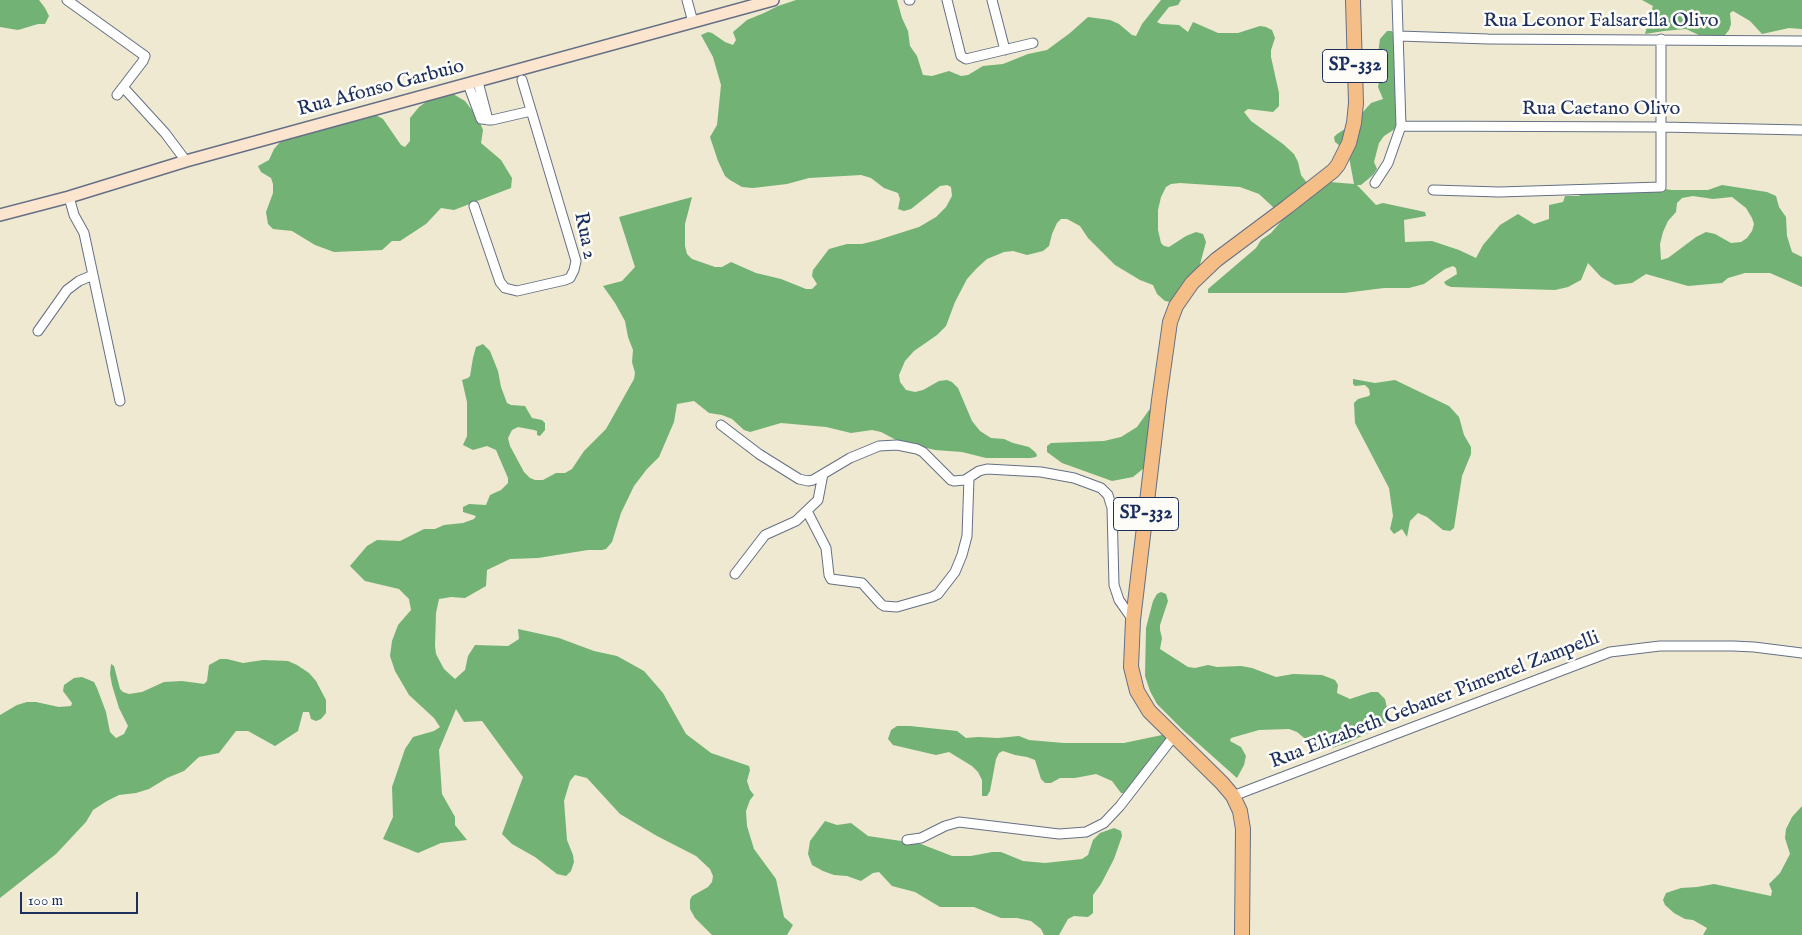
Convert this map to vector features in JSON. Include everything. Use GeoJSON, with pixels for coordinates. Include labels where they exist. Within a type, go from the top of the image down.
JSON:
{"type":"FeatureCollection","features":[{"type":"Feature","properties":{"kind":"main road","name":"SP-332"},"geometry":{"type":"LineString","coordinates":[[1242,935],[1243,829],[1240,811],[1233,796],[1222,783],[1149,711],[1137,691],[1131,667],[1133,620],[1159,400],[1170,322],[1176,306],[1184,293],[1200,274],[1333,171],[1349,143],[1356,103],[1353,0]]}},
{"type":"Feature","properties":{"kind":"street"},"geometry":{"type":"LineString","coordinates":[[67,0],[145,56],[120,91],[165,133],[186,161]]}},
{"type":"Feature","properties":{"kind":"street"},"geometry":{"type":"LineString","coordinates":[[687,0],[693,22]]}},
{"type":"Feature","properties":{"kind":"street","name":"Rua Afonso Garbuio"},"geometry":{"type":"LineString","coordinates":[[0,215],[69,197],[186,161],[773,0]]}},
{"type":"Feature","properties":{"kind":"street"},"geometry":{"type":"LineString","coordinates":[[947,0],[961,56],[966,59],[1033,43]]}},
{"type":"Feature","properties":{"kind":"street"},"geometry":{"type":"LineString","coordinates":[[992,0],[1005,50]]}},
{"type":"Feature","properties":{"kind":"street"},"geometry":{"type":"LineString","coordinates":[[1375,183],[1388,163],[1401,126],[1397,0]]}},
{"type":"Feature","properties":{"kind":"street","name":"Rua Leonor Falsarella Olivo"},"geometry":{"type":"LineString","coordinates":[[1399,36],[1488,39],[1802,41]]}},
{"type":"Feature","properties":{"kind":"street"},"geometry":{"type":"LineString","coordinates":[[1433,190],[1499,192],[1661,187],[1661,39]]}},
{"type":"Feature","properties":{"kind":"street","name":"Rua 2"},"geometry":{"type":"LineString","coordinates":[[474,206],[500,282],[505,288],[517,291],[570,278],[576,261],[522,80]]}},
{"type":"Feature","properties":{"kind":"street"},"geometry":{"type":"LineString","coordinates":[[473,83],[479,117],[488,120],[531,111]]}},
{"type":"Feature","properties":{"kind":"street","name":"Rua Caetano Olivo"},"geometry":{"type":"LineString","coordinates":[[1401,126],[1661,127],[1802,130]]}},
{"type":"Feature","properties":{"kind":"street"},"geometry":{"type":"LineString","coordinates":[[69,197],[74,215],[84,233],[120,401]]}},
{"type":"Feature","properties":{"kind":"street"},"geometry":{"type":"LineString","coordinates":[[38,331],[67,290],[79,281],[93,275]]}},
{"type":"Feature","properties":{"kind":"street"},"geometry":{"type":"LineString","coordinates":[[720,425],[759,454],[799,479],[808,481],[824,474],[850,458],[879,446],[897,445],[923,452],[951,480],[958,481],[969,478],[987,468],[1074,478],[1101,488],[1108,494],[1112,508],[1114,585],[1119,600],[1133,620]]}},
{"type":"Feature","properties":{"kind":"street"},"geometry":{"type":"LineString","coordinates":[[735,574],[765,536],[796,521],[818,500],[824,474]]}},
{"type":"Feature","properties":{"kind":"street"},"geometry":{"type":"LineString","coordinates":[[807,511],[826,548],[831,579],[862,583],[881,604],[897,607],[938,594],[955,572],[967,536],[969,478]]}},
{"type":"Feature","properties":{"kind":"street","name":"Rua Elizabeth Gebauer Pimentel Zampelli"},"geometry":{"type":"LineString","coordinates":[[1233,796],[1610,652],[1660,646],[1733,646],[1802,653]]}},
{"type":"Feature","properties":{"kind":"street"},"geometry":{"type":"LineString","coordinates":[[907,840],[921,838],[945,826],[959,822],[1058,834],[1086,832],[1104,823],[1120,806],[1174,736]]}},
{"type":"Feature","properties":{"kind":"green space"},"geometry":{"type":"Polygon","coordinates":[[[0,0],[39,0],[49,16],[45,24],[38,24],[18,30],[0,27],[0,0]]]}},
{"type":"Feature","properties":{"kind":"green space"},"geometry":{"type":"Polygon","coordinates":[[[796,0],[897,0],[908,31],[910,46],[917,56],[923,75],[932,76],[949,71],[961,76],[968,75],[983,66],[1003,64],[1028,54],[1047,50],[1088,17],[1110,20],[1136,36],[1142,24],[1161,0],[1181,0],[1178,5],[1169,7],[1157,22],[1179,25],[1188,32],[1193,22],[1218,33],[1238,33],[1260,26],[1266,27],[1272,30],[1275,38],[1271,57],[1279,93],[1279,106],[1273,112],[1248,109],[1244,112],[1251,121],[1294,154],[1301,175],[1307,183],[1278,209],[1273,207],[1259,194],[1240,187],[1180,183],[1171,184],[1166,187],[1158,210],[1158,230],[1161,243],[1169,247],[1196,232],[1203,234],[1206,242],[1199,268],[1184,289],[1170,302],[1165,301],[1157,294],[1153,285],[1140,280],[1115,265],[1088,238],[1080,226],[1067,219],[1061,219],[1057,223],[1049,246],[1043,251],[1027,255],[1013,251],[1004,252],[987,259],[977,268],[967,279],[955,302],[946,326],[937,335],[914,351],[905,361],[899,375],[900,382],[906,390],[915,392],[923,390],[939,381],[947,380],[952,382],[958,388],[972,421],[980,431],[991,438],[1004,439],[1029,447],[1035,452],[1036,457],[986,458],[962,452],[935,450],[898,441],[881,432],[872,430],[851,433],[826,427],[781,423],[750,432],[744,430],[732,419],[709,413],[694,401],[677,404],[674,422],[659,457],[634,486],[621,513],[612,542],[606,549],[538,558],[510,559],[487,570],[486,586],[465,598],[451,597],[439,599],[436,613],[436,654],[444,669],[455,679],[465,670],[468,656],[475,645],[508,646],[519,639],[518,629],[559,638],[594,651],[617,656],[644,671],[663,693],[686,734],[711,753],[749,766],[750,770],[747,781],[754,795],[746,811],[747,826],[754,849],[776,879],[784,917],[793,925],[787,935],[712,935],[695,918],[690,909],[692,896],[708,887],[712,882],[713,876],[710,869],[696,856],[620,814],[587,778],[575,775],[570,781],[564,801],[567,840],[574,862],[571,871],[566,876],[557,874],[535,857],[512,844],[502,834],[523,777],[482,721],[464,722],[456,709],[439,750],[442,794],[455,817],[455,825],[467,840],[441,843],[418,853],[383,839],[393,817],[392,787],[405,749],[413,737],[434,731],[440,727],[434,718],[409,695],[395,671],[390,656],[392,641],[398,625],[411,610],[409,599],[399,589],[365,581],[350,566],[367,546],[377,540],[400,541],[424,529],[435,529],[444,525],[463,523],[474,519],[476,516],[463,512],[463,507],[469,504],[486,505],[490,495],[501,490],[508,483],[508,478],[496,450],[487,446],[473,450],[463,445],[467,436],[467,402],[462,380],[470,376],[476,347],[483,344],[490,351],[507,403],[525,406],[532,418],[542,420],[545,423],[545,430],[540,436],[537,435],[537,431],[518,427],[512,430],[508,438],[510,446],[524,472],[530,478],[543,480],[556,473],[565,473],[572,469],[584,451],[606,429],[634,379],[635,373],[632,362],[633,350],[625,321],[603,286],[622,281],[635,267],[619,217],[692,197],[685,224],[685,246],[687,254],[692,259],[715,267],[722,267],[731,262],[756,273],[781,279],[806,289],[812,289],[817,284],[812,276],[813,270],[829,249],[847,244],[862,244],[919,227],[936,217],[946,207],[952,196],[951,187],[947,185],[940,186],[911,209],[904,211],[898,209],[900,199],[898,193],[884,188],[871,178],[861,175],[809,178],[787,184],[753,188],[742,187],[725,176],[710,137],[717,125],[721,85],[713,57],[701,35],[708,32],[712,33],[733,45],[736,40],[733,32],[747,20],[796,0]]]}},
{"type":"Feature","properties":{"kind":"green space"},"geometry":{"type":"Polygon","coordinates":[[[1642,0],[1802,0],[1802,29],[1789,28],[1762,34],[1750,21],[1733,11],[1730,13],[1731,24],[1729,30],[1720,37],[1703,37],[1686,29],[1645,34],[1653,6],[1642,0]]]}},
{"type":"Feature","properties":{"kind":"green space"},"geometry":{"type":"Polygon","coordinates":[[[1387,31],[1392,31],[1394,35],[1398,127],[1384,136],[1379,143],[1374,162],[1377,169],[1373,175],[1361,185],[1357,185],[1376,205],[1383,203],[1425,212],[1426,216],[1404,220],[1405,242],[1432,241],[1476,258],[1483,245],[1500,225],[1518,214],[1534,224],[1549,219],[1549,205],[1563,202],[1565,196],[1578,196],[1606,186],[1650,186],[1671,190],[1708,190],[1722,185],[1767,192],[1776,196],[1779,207],[1786,217],[1787,236],[1792,252],[1802,257],[1802,287],[1770,273],[1745,273],[1728,278],[1722,283],[1688,286],[1646,274],[1632,283],[1615,285],[1601,277],[1588,263],[1581,280],[1568,287],[1555,290],[1451,287],[1444,282],[1457,274],[1456,268],[1453,266],[1445,269],[1424,284],[1409,288],[1384,288],[1344,293],[1208,293],[1208,289],[1256,248],[1261,240],[1271,233],[1285,217],[1330,182],[1354,184],[1349,157],[1345,150],[1335,142],[1334,137],[1345,129],[1348,117],[1363,112],[1371,103],[1383,99],[1378,87],[1380,76],[1377,61],[1380,39],[1387,31]],[[1693,196],[1682,198],[1677,203],[1676,212],[1668,221],[1663,232],[1660,244],[1661,260],[1668,258],[1696,237],[1706,232],[1715,234],[1731,243],[1741,242],[1747,238],[1754,224],[1746,208],[1732,197],[1713,199],[1693,196]]]}},
{"type":"Feature","properties":{"kind":"green space"},"geometry":{"type":"Polygon","coordinates":[[[453,94],[465,101],[478,118],[483,130],[481,143],[501,160],[512,178],[511,188],[454,210],[441,208],[426,224],[400,241],[392,241],[382,250],[334,252],[315,245],[292,231],[273,229],[268,224],[266,212],[273,193],[273,184],[271,178],[261,172],[258,166],[269,160],[274,149],[282,140],[372,113],[383,119],[401,145],[405,147],[410,141],[410,118],[419,107],[433,97],[453,94]]]}},
{"type":"Feature","properties":{"kind":"green space"},"geometry":{"type":"Polygon","coordinates":[[[1353,379],[1375,383],[1395,380],[1449,406],[1459,417],[1464,435],[1471,447],[1471,454],[1462,476],[1454,528],[1450,531],[1443,530],[1427,517],[1418,513],[1410,521],[1407,537],[1402,529],[1394,534],[1390,529],[1393,516],[1389,488],[1355,423],[1354,403],[1358,399],[1369,396],[1369,389],[1365,385],[1355,386],[1353,379]]]}},
{"type":"Feature","properties":{"kind":"green space"},"geometry":{"type":"Polygon","coordinates":[[[1157,406],[1157,427],[1144,468],[1133,477],[1112,481],[1062,463],[1047,452],[1047,446],[1051,443],[1104,441],[1121,437],[1137,427],[1149,410],[1157,406]]]}},
{"type":"Feature","properties":{"kind":"green space"},"geometry":{"type":"Polygon","coordinates":[[[1161,592],[1166,594],[1168,601],[1160,625],[1162,638],[1160,649],[1188,667],[1195,668],[1208,665],[1217,667],[1241,666],[1276,677],[1293,674],[1322,675],[1335,680],[1338,685],[1337,693],[1350,699],[1371,692],[1378,692],[1385,699],[1387,721],[1383,726],[1332,748],[1315,747],[1297,732],[1289,729],[1259,730],[1231,738],[1230,741],[1241,747],[1246,756],[1244,765],[1237,778],[1157,704],[1150,691],[1145,676],[1146,628],[1153,601],[1157,594],[1161,592]]]}},
{"type":"Feature","properties":{"kind":"green space"},"geometry":{"type":"Polygon","coordinates":[[[220,659],[243,663],[263,660],[288,661],[297,665],[309,673],[316,681],[326,700],[326,713],[321,719],[316,721],[311,719],[309,712],[303,712],[298,731],[275,746],[248,731],[236,731],[219,753],[199,757],[184,771],[167,778],[149,789],[119,795],[107,801],[93,810],[86,822],[56,854],[0,898],[0,715],[17,705],[27,702],[59,707],[71,706],[72,703],[63,691],[64,685],[74,678],[82,677],[94,682],[106,712],[110,732],[116,738],[124,734],[128,726],[119,708],[112,685],[111,664],[114,666],[120,689],[129,694],[142,692],[164,682],[182,681],[204,684],[207,681],[209,665],[220,659]]]}},
{"type":"Feature","properties":{"kind":"green space"},"geometry":{"type":"Polygon","coordinates":[[[897,726],[957,731],[966,738],[1019,736],[1029,740],[1064,743],[1124,743],[1162,735],[1168,739],[1129,793],[1121,793],[1112,781],[1096,774],[1075,778],[1060,778],[1051,783],[1045,783],[1041,779],[1035,760],[1003,751],[999,753],[996,759],[990,791],[987,796],[982,796],[982,780],[978,772],[972,766],[949,752],[936,755],[893,745],[888,739],[891,730],[897,726]]]}},
{"type":"Feature","properties":{"kind":"green space"},"geometry":{"type":"Polygon","coordinates":[[[1802,806],[1802,935],[1703,935],[1707,928],[1674,913],[1665,905],[1663,900],[1666,893],[1681,888],[1714,884],[1771,896],[1772,891],[1769,884],[1780,873],[1790,854],[1785,838],[1786,829],[1792,817],[1802,806]]]}},
{"type":"Feature","properties":{"kind":"green space"},"geometry":{"type":"Polygon","coordinates":[[[825,821],[837,825],[851,823],[868,836],[921,844],[952,856],[971,856],[1001,852],[1023,861],[1045,863],[1082,859],[1088,855],[1093,840],[1100,833],[1114,828],[1121,831],[1122,836],[1114,859],[1093,895],[1093,913],[1088,917],[1074,916],[1068,919],[1059,935],[1044,935],[1041,929],[1031,921],[1017,918],[1001,918],[974,907],[940,907],[915,892],[892,886],[879,872],[873,873],[861,881],[823,871],[812,865],[808,854],[810,841],[825,821]]]}}]}
